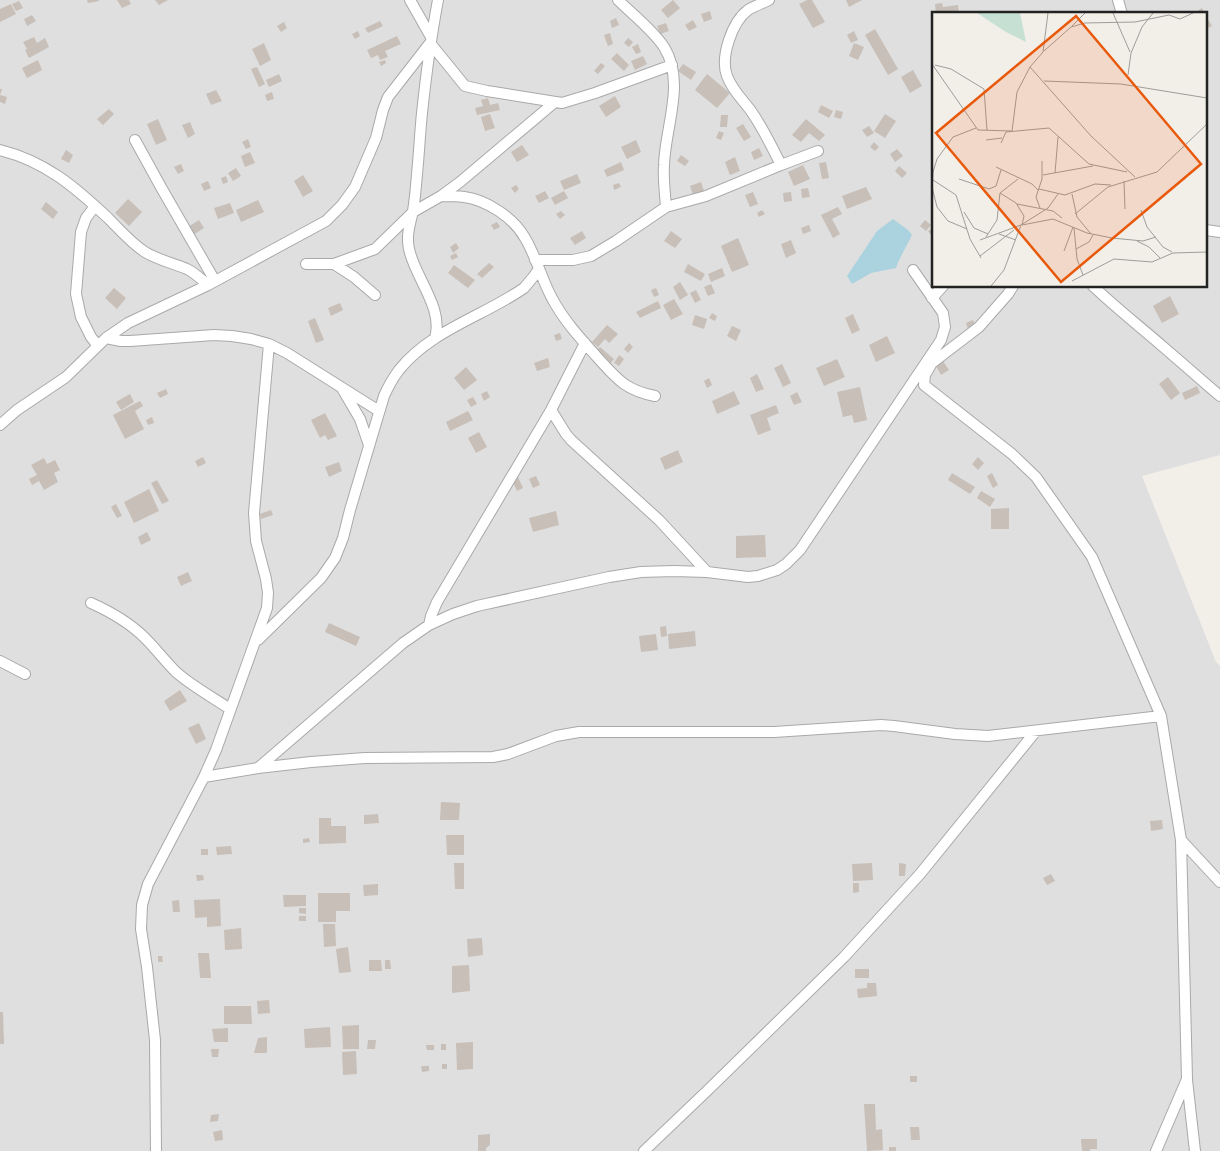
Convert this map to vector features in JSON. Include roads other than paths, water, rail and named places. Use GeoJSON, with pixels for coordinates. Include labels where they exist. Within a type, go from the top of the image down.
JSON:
{"type":"FeatureCollection","features":[{"type":"Feature","properties":{"kind":"street"},"geometry":{"type":"LineString","coordinates":[[410,0],[430,40],[465,86],[487,92],[562,103],[672,65]]}},
{"type":"Feature","properties":{"kind":"street"},"geometry":{"type":"LineString","coordinates":[[435,338],[436,317],[413,262],[408,237],[430,40],[438,0]]}},
{"type":"Feature","properties":{"kind":"street"},"geometry":{"type":"LineString","coordinates":[[618,0],[653,34],[664,48],[672,65],[674,96],[664,165],[666,207]]}},
{"type":"Feature","properties":{"kind":"street"},"geometry":{"type":"LineString","coordinates":[[769,0],[749,9],[740,18],[734,28],[726,52],[725,67],[730,82],[759,123],[781,165]]}},
{"type":"Feature","properties":{"kind":"street"},"geometry":{"type":"LineString","coordinates":[[0,425],[17,410],[66,378],[106,338],[128,323],[211,283],[326,221],[342,205],[355,187],[376,138],[388,97],[430,40]]}},
{"type":"Feature","properties":{"kind":"street"},"geometry":{"type":"LineString","coordinates":[[306,264],[334,264],[375,249],[412,212],[441,196],[478,168],[555,102]]}},
{"type":"Feature","properties":{"kind":"street"},"geometry":{"type":"LineString","coordinates":[[135,140],[211,283]]}},
{"type":"Feature","properties":{"kind":"street"},"geometry":{"type":"LineString","coordinates":[[0,150],[17,154],[46,168],[72,186],[137,246],[155,258],[185,268],[211,283]]}},
{"type":"Feature","properties":{"kind":"street"},"geometry":{"type":"LineString","coordinates":[[537,264],[591,256],[666,207],[706,196],[818,151]]}},
{"type":"Feature","properties":{"kind":"street"},"geometry":{"type":"LineString","coordinates":[[441,196],[466,197],[489,204],[509,218],[525,237],[545,285],[560,313],[570,326],[616,378],[628,387],[641,393],[655,396]]}},
{"type":"Feature","properties":{"kind":"street"},"geometry":{"type":"LineString","coordinates":[[95,206],[86,218],[81,232],[76,294],[81,317],[98,346]]}},
{"type":"Feature","properties":{"kind":"street"},"geometry":{"type":"LineString","coordinates":[[334,264],[376,295]]}},
{"type":"Feature","properties":{"kind":"street"},"geometry":{"type":"LineString","coordinates":[[255,642],[321,578],[335,558],[343,538],[384,396],[399,370],[410,358],[435,338],[518,292],[529,282],[537,264]]}},
{"type":"Feature","properties":{"kind":"street"},"geometry":{"type":"LineString","coordinates":[[258,768],[403,643],[441,619],[465,610],[609,576],[674,571],[707,572],[748,577],[777,570],[793,558],[806,542],[921,374],[944,334],[943,313],[913,270]]}},
{"type":"Feature","properties":{"kind":"street"},"geometry":{"type":"LineString","coordinates":[[932,298],[941,288]]}},
{"type":"Feature","properties":{"kind":"street"},"geometry":{"type":"LineString","coordinates":[[921,374],[979,326],[1012,288]]}},
{"type":"Feature","properties":{"kind":"street"},"geometry":{"type":"LineString","coordinates":[[1095,288],[1113,306],[1220,396]]}},
{"type":"Feature","properties":{"kind":"street"},"geometry":{"type":"LineString","coordinates":[[106,338],[130,341],[214,335],[251,339],[268,344],[287,353],[379,411]]}},
{"type":"Feature","properties":{"kind":"street"},"geometry":{"type":"LineString","coordinates":[[429,625],[438,602],[551,410],[585,343]]}},
{"type":"Feature","properties":{"kind":"street"},"geometry":{"type":"LineString","coordinates":[[156,1151],[154,1040],[148,967],[141,930],[142,906],[148,884],[204,777],[216,750],[267,608],[268,593],[256,541],[254,513],[268,344]]}},
{"type":"Feature","properties":{"kind":"street"},"geometry":{"type":"LineString","coordinates":[[921,374],[924,385],[1012,454],[1036,477],[1064,515],[1092,557],[1161,716],[1181,840],[1187,1079],[1194,1151]]}},
{"type":"Feature","properties":{"kind":"street"},"geometry":{"type":"LineString","coordinates":[[342,387],[360,419],[369,445]]}},
{"type":"Feature","properties":{"kind":"street"},"geometry":{"type":"LineString","coordinates":[[551,410],[571,440],[659,520],[707,572]]}},
{"type":"Feature","properties":{"kind":"street"},"geometry":{"type":"LineString","coordinates":[[91,603],[111,612],[129,624],[146,639],[178,674],[230,709]]}},
{"type":"Feature","properties":{"kind":"street"},"geometry":{"type":"LineString","coordinates":[[0,661],[25,674]]}},
{"type":"Feature","properties":{"kind":"street"},"geometry":{"type":"LineString","coordinates":[[204,777],[258,768],[365,758],[493,757],[508,754],[556,736],[579,732],[774,732],[894,726],[971,736],[988,736],[1161,716]]}},
{"type":"Feature","properties":{"kind":"street"},"geometry":{"type":"LineString","coordinates":[[644,1151],[844,957],[920,874],[1036,731]]}},
{"type":"Feature","properties":{"kind":"street"},"geometry":{"type":"LineString","coordinates":[[1181,840],[1220,882]]}},
{"type":"Feature","properties":{"kind":"street"},"geometry":{"type":"LineString","coordinates":[[1156,1151],[1187,1079]]}},
{"type":"Feature","properties":{"kind":"water"},"geometry":{"type":"Polygon","coordinates":[[[893,219],[912,235],[896,268],[871,273],[852,284],[847,276],[877,231],[893,219]]]}}]}
